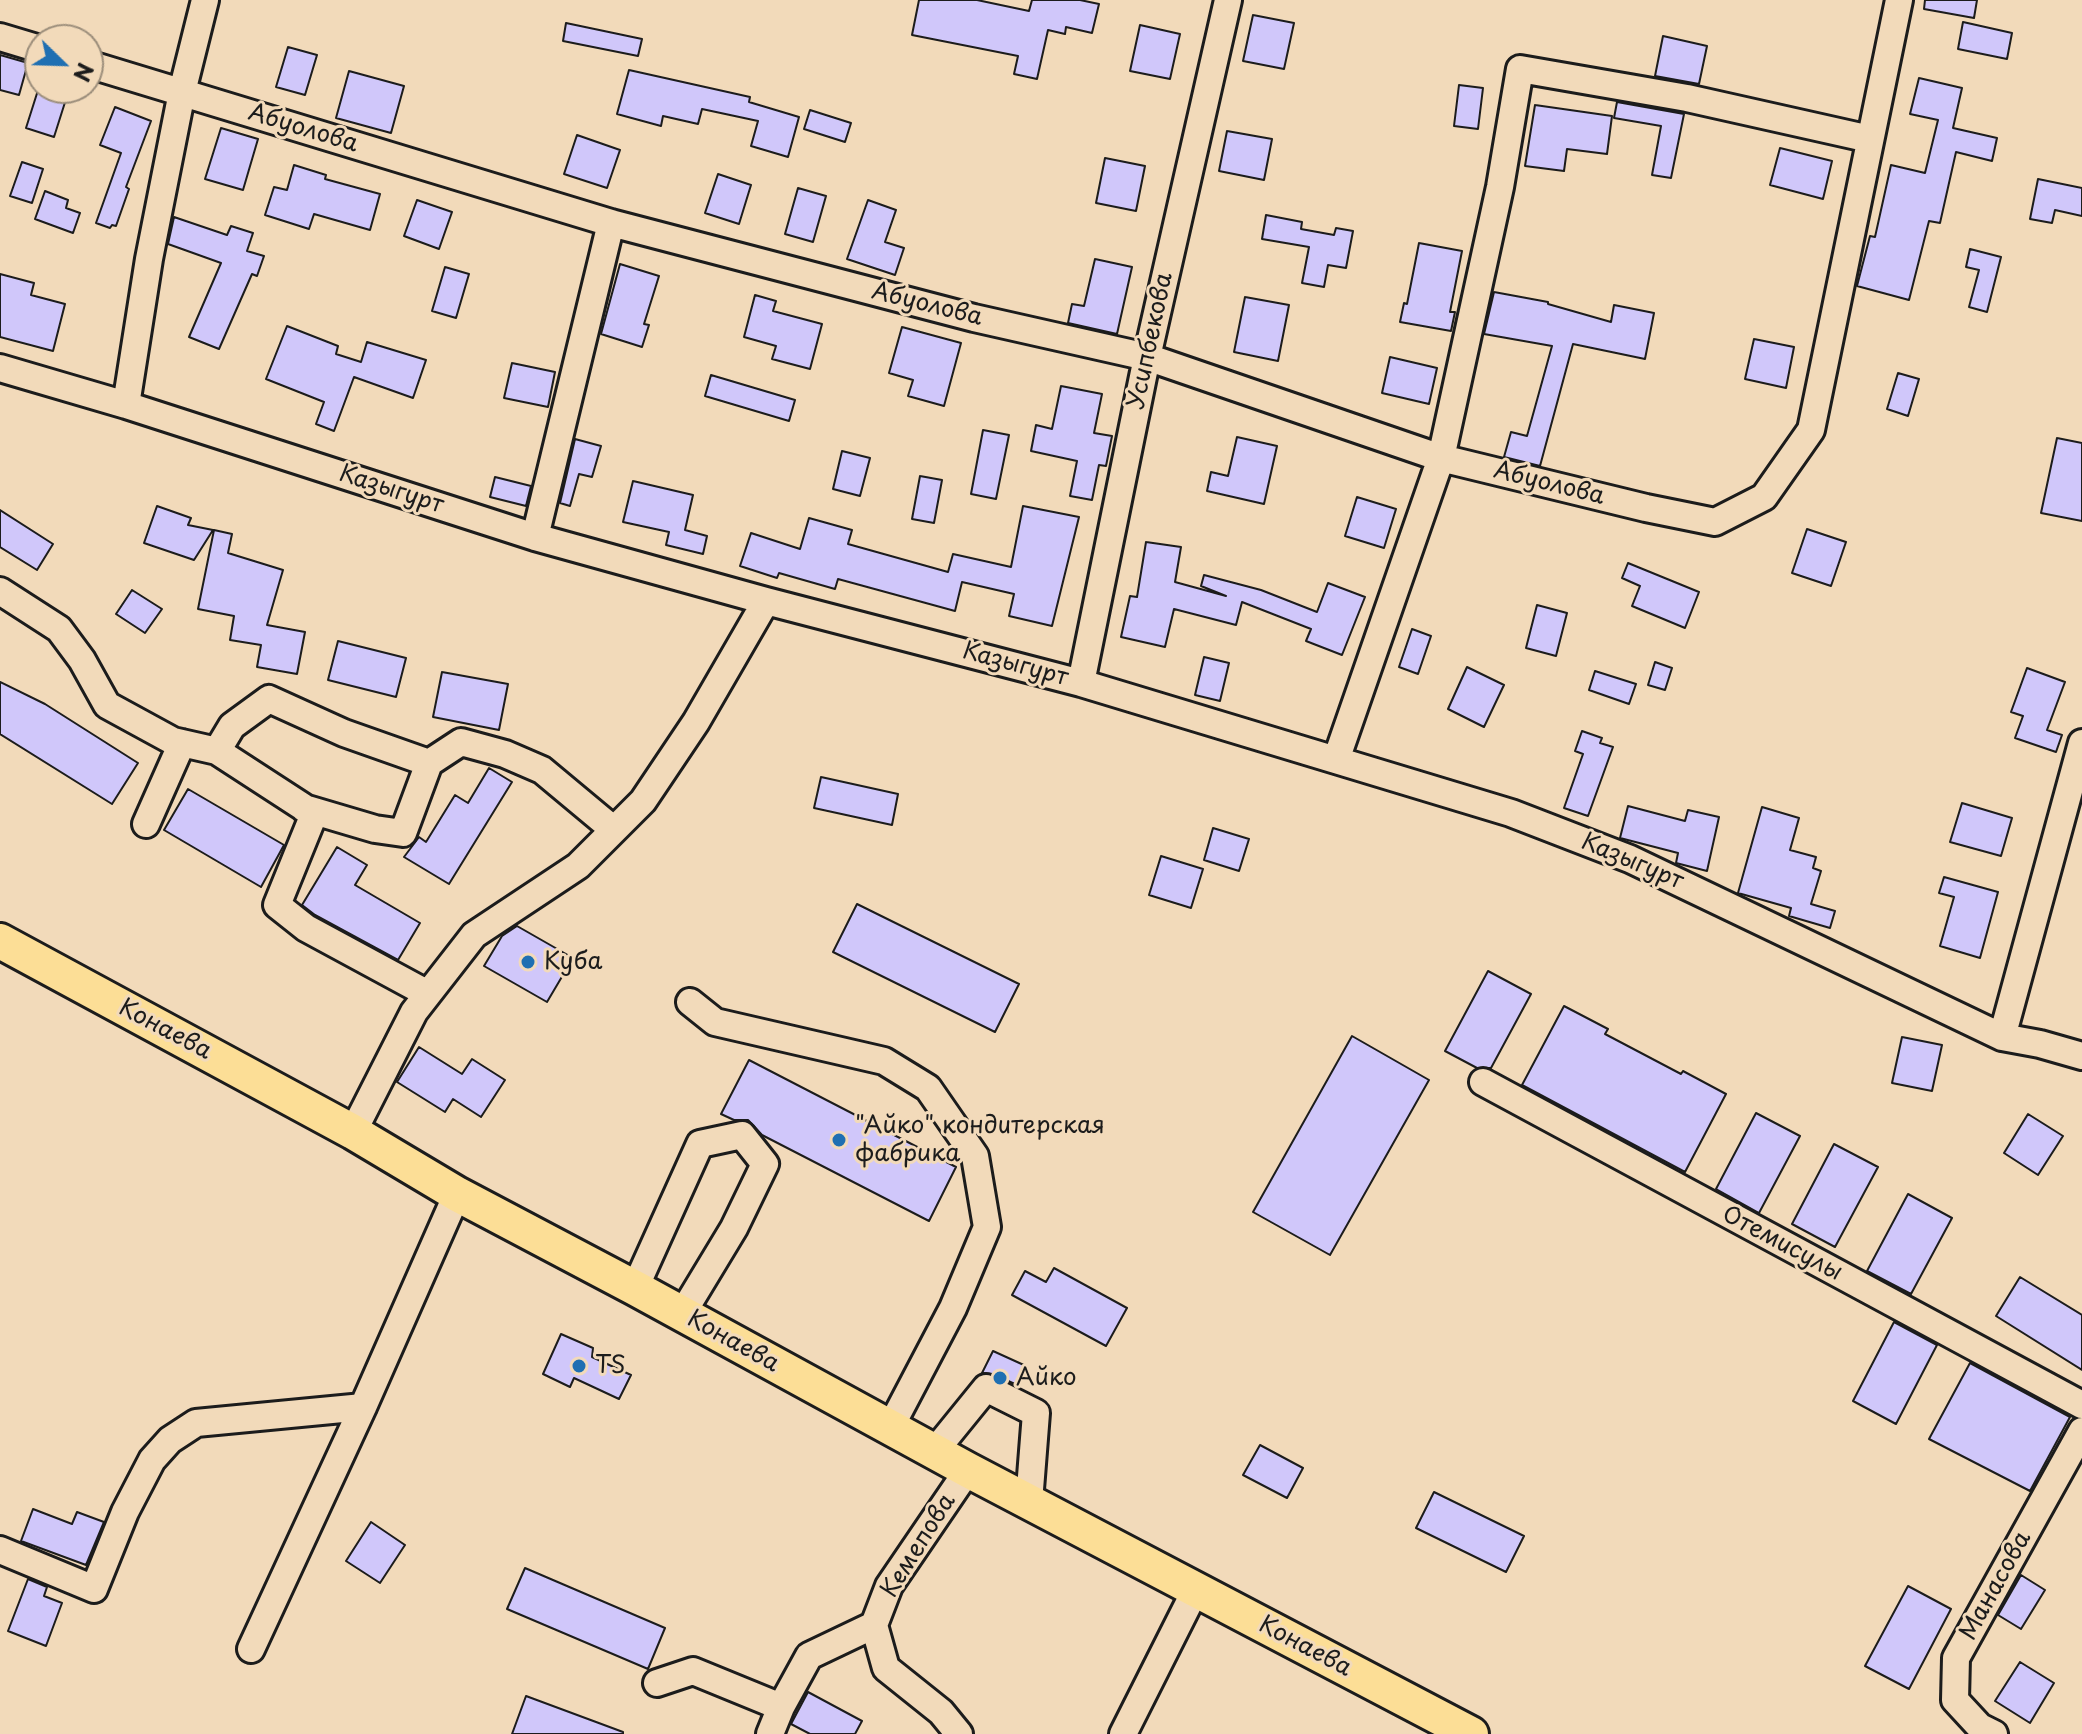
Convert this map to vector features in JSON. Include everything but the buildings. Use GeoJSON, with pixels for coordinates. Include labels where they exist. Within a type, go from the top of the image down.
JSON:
{"type":"FeatureCollection","features":[{"type":"Feature","properties":{"kind":"main road","name":"Конаева"},"geometry":{"type":"LineString","coordinates":[[0,941],[353,1132],[457,1194],[934,1452],[1471,1734]]}},
{"type":"Feature","properties":{"kind":"street"},"geometry":{"type":"LineString","coordinates":[[126,405],[149,259],[182,92],[205,0]]}},
{"type":"Feature","properties":{"kind":"street"},"geometry":{"type":"LineString","coordinates":[[1336,760],[1441,458],[1500,187],[1520,69],[1687,98],[1870,139],[1899,0]]}},
{"type":"Feature","properties":{"kind":"street","name":"Усипбекова"},"geometry":{"type":"LineString","coordinates":[[1081,683],[1222,1]]}},
{"type":"Feature","properties":{"kind":"street"},"geometry":{"type":"LineString","coordinates":[[0,37],[24,44]]}},
{"type":"Feature","properties":{"kind":"street","name":"Абуолова"},"geometry":{"type":"LineString","coordinates":[[104,69],[611,223],[974,318],[1147,357],[1441,458],[1715,522],[1764,497],[1811,430],[1870,139]]}},
{"type":"Feature","properties":{"kind":"street"},"geometry":{"type":"LineString","coordinates":[[535,537],[611,223]]}},
{"type":"Feature","properties":{"kind":"street","name":"Казыгурт"},"geometry":{"type":"LineString","coordinates":[[0,368],[126,405],[535,537],[1081,683],[1511,813],[1630,859],[2002,1037],[2082,1056]]}},
{"type":"Feature","properties":{"kind":"street"},"geometry":{"type":"LineString","coordinates":[[0,591],[59,629],[82,660],[107,705],[173,741],[217,751],[314,814],[277,905],[306,928],[428,994]]}},
{"type":"Feature","properties":{"kind":"street"},"geometry":{"type":"LineString","coordinates":[[353,1132],[414,1012],[474,935],[578,866],[643,801],[696,722],[766,601]]}},
{"type":"Feature","properties":{"kind":"street"},"geometry":{"type":"LineString","coordinates":[[217,751],[232,726],[269,699],[344,733],[429,763]]}},
{"type":"Feature","properties":{"kind":"street"},"geometry":{"type":"LineString","coordinates":[[304,808],[375,829],[403,833],[429,763],[461,742],[505,754],[542,770],[614,830]]}},
{"type":"Feature","properties":{"kind":"street"},"geometry":{"type":"LineString","coordinates":[[146,824],[182,743]]}},
{"type":"Feature","properties":{"kind":"street"},"geometry":{"type":"LineString","coordinates":[[2002,1037],[2082,743]]}},
{"type":"Feature","properties":{"kind":"street"},"geometry":{"type":"LineString","coordinates":[[690,1002],[715,1022],[884,1061],[928,1088],[975,1156],[987,1227],[953,1308],[890,1428]]}},
{"type":"Feature","properties":{"kind":"street","name":"Отемисулы"},"geometry":{"type":"LineString","coordinates":[[1483,1082],[2082,1405]]}},
{"type":"Feature","properties":{"kind":"street"},"geometry":{"type":"LineString","coordinates":[[635,1288],[700,1144],[742,1135],[765,1164],[734,1228],[682,1314]]}},
{"type":"Feature","properties":{"kind":"street"},"geometry":{"type":"LineString","coordinates":[[251,1649],[457,1194]]}},
{"type":"Feature","properties":{"kind":"street"},"geometry":{"type":"LineString","coordinates":[[934,1452],[986,1388],[1036,1413],[1029,1502]]}},
{"type":"Feature","properties":{"kind":"street"},"geometry":{"type":"LineString","coordinates":[[0,1550],[94,1589],[125,1512],[152,1460],[170,1440],[196,1423],[363,1407]]}},
{"type":"Feature","properties":{"kind":"street","name":"Манасова"},"geometry":{"type":"LineString","coordinates":[[1994,1734],[1980,1727],[1955,1700],[1956,1658],[2082,1431]]}},
{"type":"Feature","properties":{"kind":"street","name":"Кемепова"},"geometry":{"type":"LineString","coordinates":[[959,1734],[941,1712],[886,1668],[874,1625],[889,1586],[968,1470]]}},
{"type":"Feature","properties":{"kind":"street"},"geometry":{"type":"LineString","coordinates":[[1123,1734],[1196,1589]]}},
{"type":"Feature","properties":{"kind":"street"},"geometry":{"type":"LineString","coordinates":[[770,1734],[809,1656],[874,1625]]}},
{"type":"Feature","properties":{"kind":"street"},"geometry":{"type":"LineString","coordinates":[[657,1683],[693,1671],[781,1707]]}},
{"type":"Feature","properties":{"kind":"place","name":"Куба"},"geometry":{"type":"Point","coordinates":[528,962]}},
{"type":"Feature","properties":{"kind":"place","name":"\"Айко\" кондитерская фабрика"},"geometry":{"type":"Point","coordinates":[839,1140]}},
{"type":"Feature","properties":{"kind":"place","name":"TS"},"geometry":{"type":"Point","coordinates":[579,1366]}},
{"type":"Feature","properties":{"kind":"place","name":"Айко"},"geometry":{"type":"Point","coordinates":[1000,1378]}}]}
